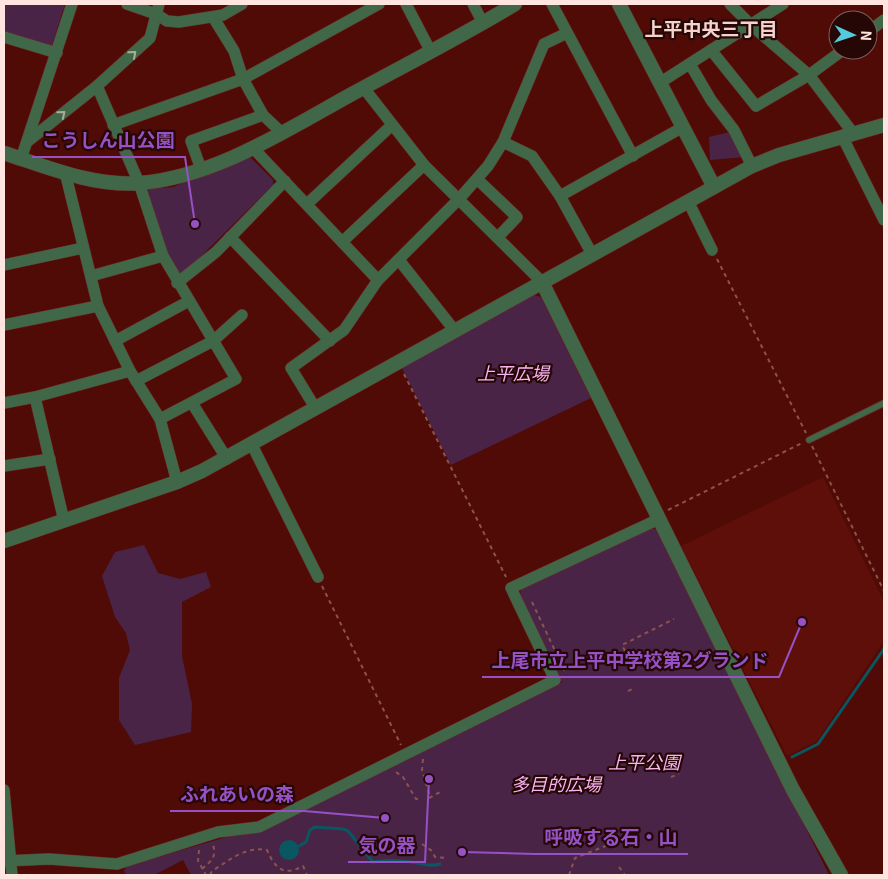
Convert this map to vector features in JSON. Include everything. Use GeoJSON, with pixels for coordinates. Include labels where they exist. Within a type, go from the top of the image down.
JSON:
{"type":"FeatureCollection","features":[{"type":"Feature","properties":{"kind":"street"},"geometry":{"type":"LineString","coordinates":[[22,159],[72,4]]}},
{"type":"Feature","properties":{"kind":"street"},"geometry":{"type":"LineString","coordinates":[[127,4],[158,9],[167,21],[179,22],[223,15],[242,4]]}},
{"type":"Feature","properties":{"kind":"street"},"geometry":{"type":"LineString","coordinates":[[113,125],[243,79],[378,4]]}},
{"type":"Feature","properties":{"kind":"street"},"geometry":{"type":"LineString","coordinates":[[406,4],[431,52]]}},
{"type":"Feature","properties":{"kind":"street"},"geometry":{"type":"LineString","coordinates":[[473,4],[483,23]]}},
{"type":"Feature","properties":{"kind":"street"},"geometry":{"type":"LineString","coordinates":[[4,154],[103,182],[139,183],[183,177],[253,148],[431,52],[515,4]]}},
{"type":"Feature","properties":{"kind":"street"},"geometry":{"type":"LineString","coordinates":[[552,4],[633,156]]}},
{"type":"Feature","properties":{"kind":"street"},"geometry":{"type":"LineString","coordinates":[[620,4],[714,187]]}},
{"type":"Feature","properties":{"kind":"street"},"geometry":{"type":"LineString","coordinates":[[730,4],[750,24],[809,75],[847,135],[884,220]]}},
{"type":"Feature","properties":{"kind":"street"},"geometry":{"type":"LineString","coordinates":[[661,82],[783,4]]}},
{"type":"Feature","properties":{"kind":"street"},"geometry":{"type":"LineString","coordinates":[[27,142],[97,86],[150,38],[158,9]]}},
{"type":"Feature","properties":{"kind":"street"},"geometry":{"type":"LineString","coordinates":[[213,17],[234,51],[243,79],[263,115],[281,132]]}},
{"type":"Feature","properties":{"kind":"street"},"geometry":{"type":"LineString","coordinates":[[316,409],[291,368],[344,330],[378,280],[459,199],[488,166],[503,142],[544,44],[567,33]]}},
{"type":"Feature","properties":{"kind":"street"},"geometry":{"type":"LineString","coordinates":[[4,37],[57,53]]}},
{"type":"Feature","properties":{"kind":"street"},"geometry":{"type":"LineString","coordinates":[[711,50],[756,106],[809,75],[829,60]]}},
{"type":"Feature","properties":{"kind":"street"},"geometry":{"type":"LineString","coordinates":[[690,64],[712,100],[734,130],[752,166]]}},
{"type":"Feature","properties":{"kind":"street"},"geometry":{"type":"LineString","coordinates":[[97,86],[139,183],[163,256],[177,283],[236,379],[160,419]]}},
{"type":"Feature","properties":{"kind":"street"},"geometry":{"type":"LineString","coordinates":[[364,88],[424,165],[499,236],[542,282],[793,790],[841,875]]}},
{"type":"Feature","properties":{"kind":"street"},"geometry":{"type":"LineString","coordinates":[[201,169],[191,141],[263,115]]}},
{"type":"Feature","properties":{"kind":"street"},"geometry":{"type":"LineString","coordinates":[[306,204],[392,125]]}},
{"type":"Feature","properties":{"kind":"street"},"geometry":{"type":"LineString","coordinates":[[4,540],[177,482],[227,459],[752,166],[779,155],[884,125]]}},
{"type":"Feature","properties":{"kind":"street"},"geometry":{"type":"LineString","coordinates":[[560,196],[684,127]]}},
{"type":"Feature","properties":{"kind":"street"},"geometry":{"type":"LineString","coordinates":[[503,142],[532,156],[560,196],[592,254]]}},
{"type":"Feature","properties":{"kind":"street"},"geometry":{"type":"LineString","coordinates":[[253,148],[378,280]]}},
{"type":"Feature","properties":{"kind":"street"},"geometry":{"type":"LineString","coordinates":[[342,242],[424,165]]}},
{"type":"Feature","properties":{"kind":"street"},"geometry":{"type":"LineString","coordinates":[[65,172],[98,306],[130,371],[160,419],[177,482]]}},
{"type":"Feature","properties":{"kind":"street"},"geometry":{"type":"LineString","coordinates":[[477,179],[517,218],[499,236]]}},
{"type":"Feature","properties":{"kind":"street"},"geometry":{"type":"LineString","coordinates":[[177,283],[216,252],[284,181]]}},
{"type":"Feature","properties":{"kind":"street"},"geometry":{"type":"LineString","coordinates":[[688,201],[712,250]]}},
{"type":"Feature","properties":{"kind":"street"},"geometry":{"type":"LineString","coordinates":[[230,237],[330,341]]}},
{"type":"Feature","properties":{"kind":"street"},"geometry":{"type":"LineString","coordinates":[[4,265],[83,248]]}},
{"type":"Feature","properties":{"kind":"street"},"geometry":{"type":"LineString","coordinates":[[91,276],[163,256]]}},
{"type":"Feature","properties":{"kind":"street"},"geometry":{"type":"LineString","coordinates":[[399,260],[455,331]]}},
{"type":"Feature","properties":{"kind":"street"},"geometry":{"type":"LineString","coordinates":[[114,341],[189,301]]}},
{"type":"Feature","properties":{"kind":"street"},"geometry":{"type":"LineString","coordinates":[[4,325],[98,306]]}},
{"type":"Feature","properties":{"kind":"street"},"geometry":{"type":"LineString","coordinates":[[136,381],[213,341],[242,315]]}},
{"type":"Feature","properties":{"kind":"street"},"geometry":{"type":"LineString","coordinates":[[4,403],[35,397],[130,371]]}},
{"type":"Feature","properties":{"kind":"street"},"geometry":{"type":"LineString","coordinates":[[35,397],[64,521]]}},
{"type":"Feature","properties":{"kind":"street"},"geometry":{"type":"LineString","coordinates":[[192,403],[227,459]]}},
{"type":"Feature","properties":{"kind":"street"},"geometry":{"type":"LineString","coordinates":[[252,445],[318,577]]}},
{"type":"Feature","properties":{"kind":"street"},"geometry":{"type":"LineString","coordinates":[[4,466],[50,459]]}},
{"type":"Feature","properties":{"kind":"street"},"geometry":{"type":"LineString","coordinates":[[7,861],[49,859],[117,864],[218,832],[259,827],[555,680],[511,588],[658,517]]}},
{"type":"Feature","properties":{"kind":"street"},"geometry":{"type":"LineString","coordinates":[[4,790],[7,861],[12,875]]}},
{"type":"Feature","properties":{"kind":"street"},"geometry":{"type":"LineString","coordinates":[[117,864],[121,875]]}},
{"type":"Feature","properties":{"kind":"lane"},"geometry":{"type":"LineString","coordinates":[[809,440],[884,403]]}},
{"type":"Feature","properties":{"kind":"path"},"geometry":{"type":"LineString","coordinates":[[712,250],[884,591]]}},
{"type":"Feature","properties":{"kind":"path"},"geometry":{"type":"LineString","coordinates":[[398,363],[511,588]]}},
{"type":"Feature","properties":{"kind":"path"},"geometry":{"type":"LineString","coordinates":[[658,517],[809,440]]}},
{"type":"Feature","properties":{"kind":"path"},"geometry":{"type":"LineString","coordinates":[[318,577],[406,754]]}},
{"type":"Feature","properties":{"kind":"path"},"geometry":{"type":"LineString","coordinates":[[532,602],[566,674]]}},
{"type":"Feature","properties":{"kind":"path"},"geometry":{"type":"LineString","coordinates":[[625,651],[622,645],[674,619]]}},
{"type":"Feature","properties":{"kind":"path"},"geometry":{"type":"LineString","coordinates":[[628,691],[635,688]]}},
{"type":"Feature","properties":{"kind":"path"},"geometry":{"type":"LineString","coordinates":[[425,755],[422,770],[430,798],[442,791]]}},
{"type":"Feature","properties":{"kind":"path"},"geometry":{"type":"LineString","coordinates":[[671,777],[679,774]]}},
{"type":"Feature","properties":{"kind":"path"},"geometry":{"type":"LineString","coordinates":[[569,875],[575,858],[631,836]]}},
{"type":"Feature","properties":{"kind":"path"},"geometry":{"type":"LineString","coordinates":[[422,844],[432,851],[435,857],[448,858]]}},
{"type":"Feature","properties":{"kind":"path"},"geometry":{"type":"LineString","coordinates":[[202,869],[214,857],[213,845]]}},
{"type":"Feature","properties":{"kind":"path"},"geometry":{"type":"LineString","coordinates":[[210,875],[219,866],[248,849],[255,848],[267,850],[274,866],[292,871],[303,866],[307,875]]}},
{"type":"Feature","properties":{"kind":"path"},"geometry":{"type":"LineString","coordinates":[[619,867],[624,875]]}},
{"type":"Feature","properties":{"kind":"shaded area"},"geometry":{"type":"Polygon","coordinates":[[[823,477],[884,602],[884,641],[817,741],[787,756],[681,546],[823,477]]]}},
{"type":"Feature","properties":{"kind":"green space"},"geometry":{"type":"Polygon","coordinates":[[[4,4],[65,4],[52,45],[48,48],[4,34],[4,4]]]}},
{"type":"Feature","properties":{"kind":"green space"},"geometry":{"type":"Polygon","coordinates":[[[730,132],[744,157],[710,160],[709,137],[730,132]]]}},
{"type":"Feature","properties":{"kind":"green space"},"geometry":{"type":"Polygon","coordinates":[[[247,157],[251,158],[273,180],[273,185],[182,275],[176,274],[165,254],[146,194],[149,189],[173,187],[247,157]]]}},
{"type":"Feature","properties":{"kind":"green space","name":"上平広場"},"geometry":{"type":"Polygon","coordinates":[[[534,295],[541,297],[591,398],[451,465],[402,368],[534,295]]]}},
{"type":"Feature","properties":{"kind":"green space","name":"上平公園"},"geometry":{"type":"Polygon","coordinates":[[[651,528],[658,530],[829,875],[191,875],[183,860],[154,875],[126,875],[124,871],[127,866],[237,834],[412,756],[562,682],[520,596],[521,589],[651,528]]]}},
{"type":"Feature","properties":{"kind":"green space"},"geometry":{"type":"Polygon","coordinates":[[[144,545],[158,573],[180,579],[206,572],[211,587],[182,602],[182,656],[192,704],[191,732],[135,745],[119,720],[119,678],[130,650],[126,633],[115,617],[102,576],[115,552],[144,545]]]}},
{"type":"Feature","properties":{"kind":"water"},"geometry":{"type":"Polygon","coordinates":[[[285,840],[293,840],[299,846],[299,854],[293,860],[285,860],[279,854],[279,846],[285,840]]]}},
{"type":"Feature","properties":{"kind":"waterway"},"geometry":{"type":"LineString","coordinates":[[792,757],[818,744],[884,649]]}},
{"type":"Feature","properties":{"kind":"waterway"},"geometry":{"type":"LineString","coordinates":[[299,846],[306,842],[310,830],[315,827],[343,829],[348,831],[373,862],[406,861],[431,865],[440,864]]}},
{"type":"Feature","properties":{"kind":"place","name":"こうしん山公園"},"geometry":{"type":"Point","coordinates":[195,224]}},
{"type":"Feature","properties":{"kind":"place","name":"上尾市立上平中学校第2グランド"},"geometry":{"type":"Point","coordinates":[802,622]}},
{"type":"Feature","properties":{"kind":"place","name":"気の器"},"geometry":{"type":"Point","coordinates":[429,779]}},
{"type":"Feature","properties":{"kind":"place","name":"ふれあいの森"},"geometry":{"type":"Point","coordinates":[385,818]}},
{"type":"Feature","properties":{"kind":"place","name":"呼吸する石・山"},"geometry":{"type":"Point","coordinates":[462,852]}},
{"type":"Feature","properties":{"kind":"district","name":"上平中央三丁目"},"geometry":{"type":"Point","coordinates":[711,27]}},
{"type":"Feature","properties":{"kind":"park label","name":"多目的広場"},"geometry":{"type":"Point","coordinates":[556,783]}}]}
